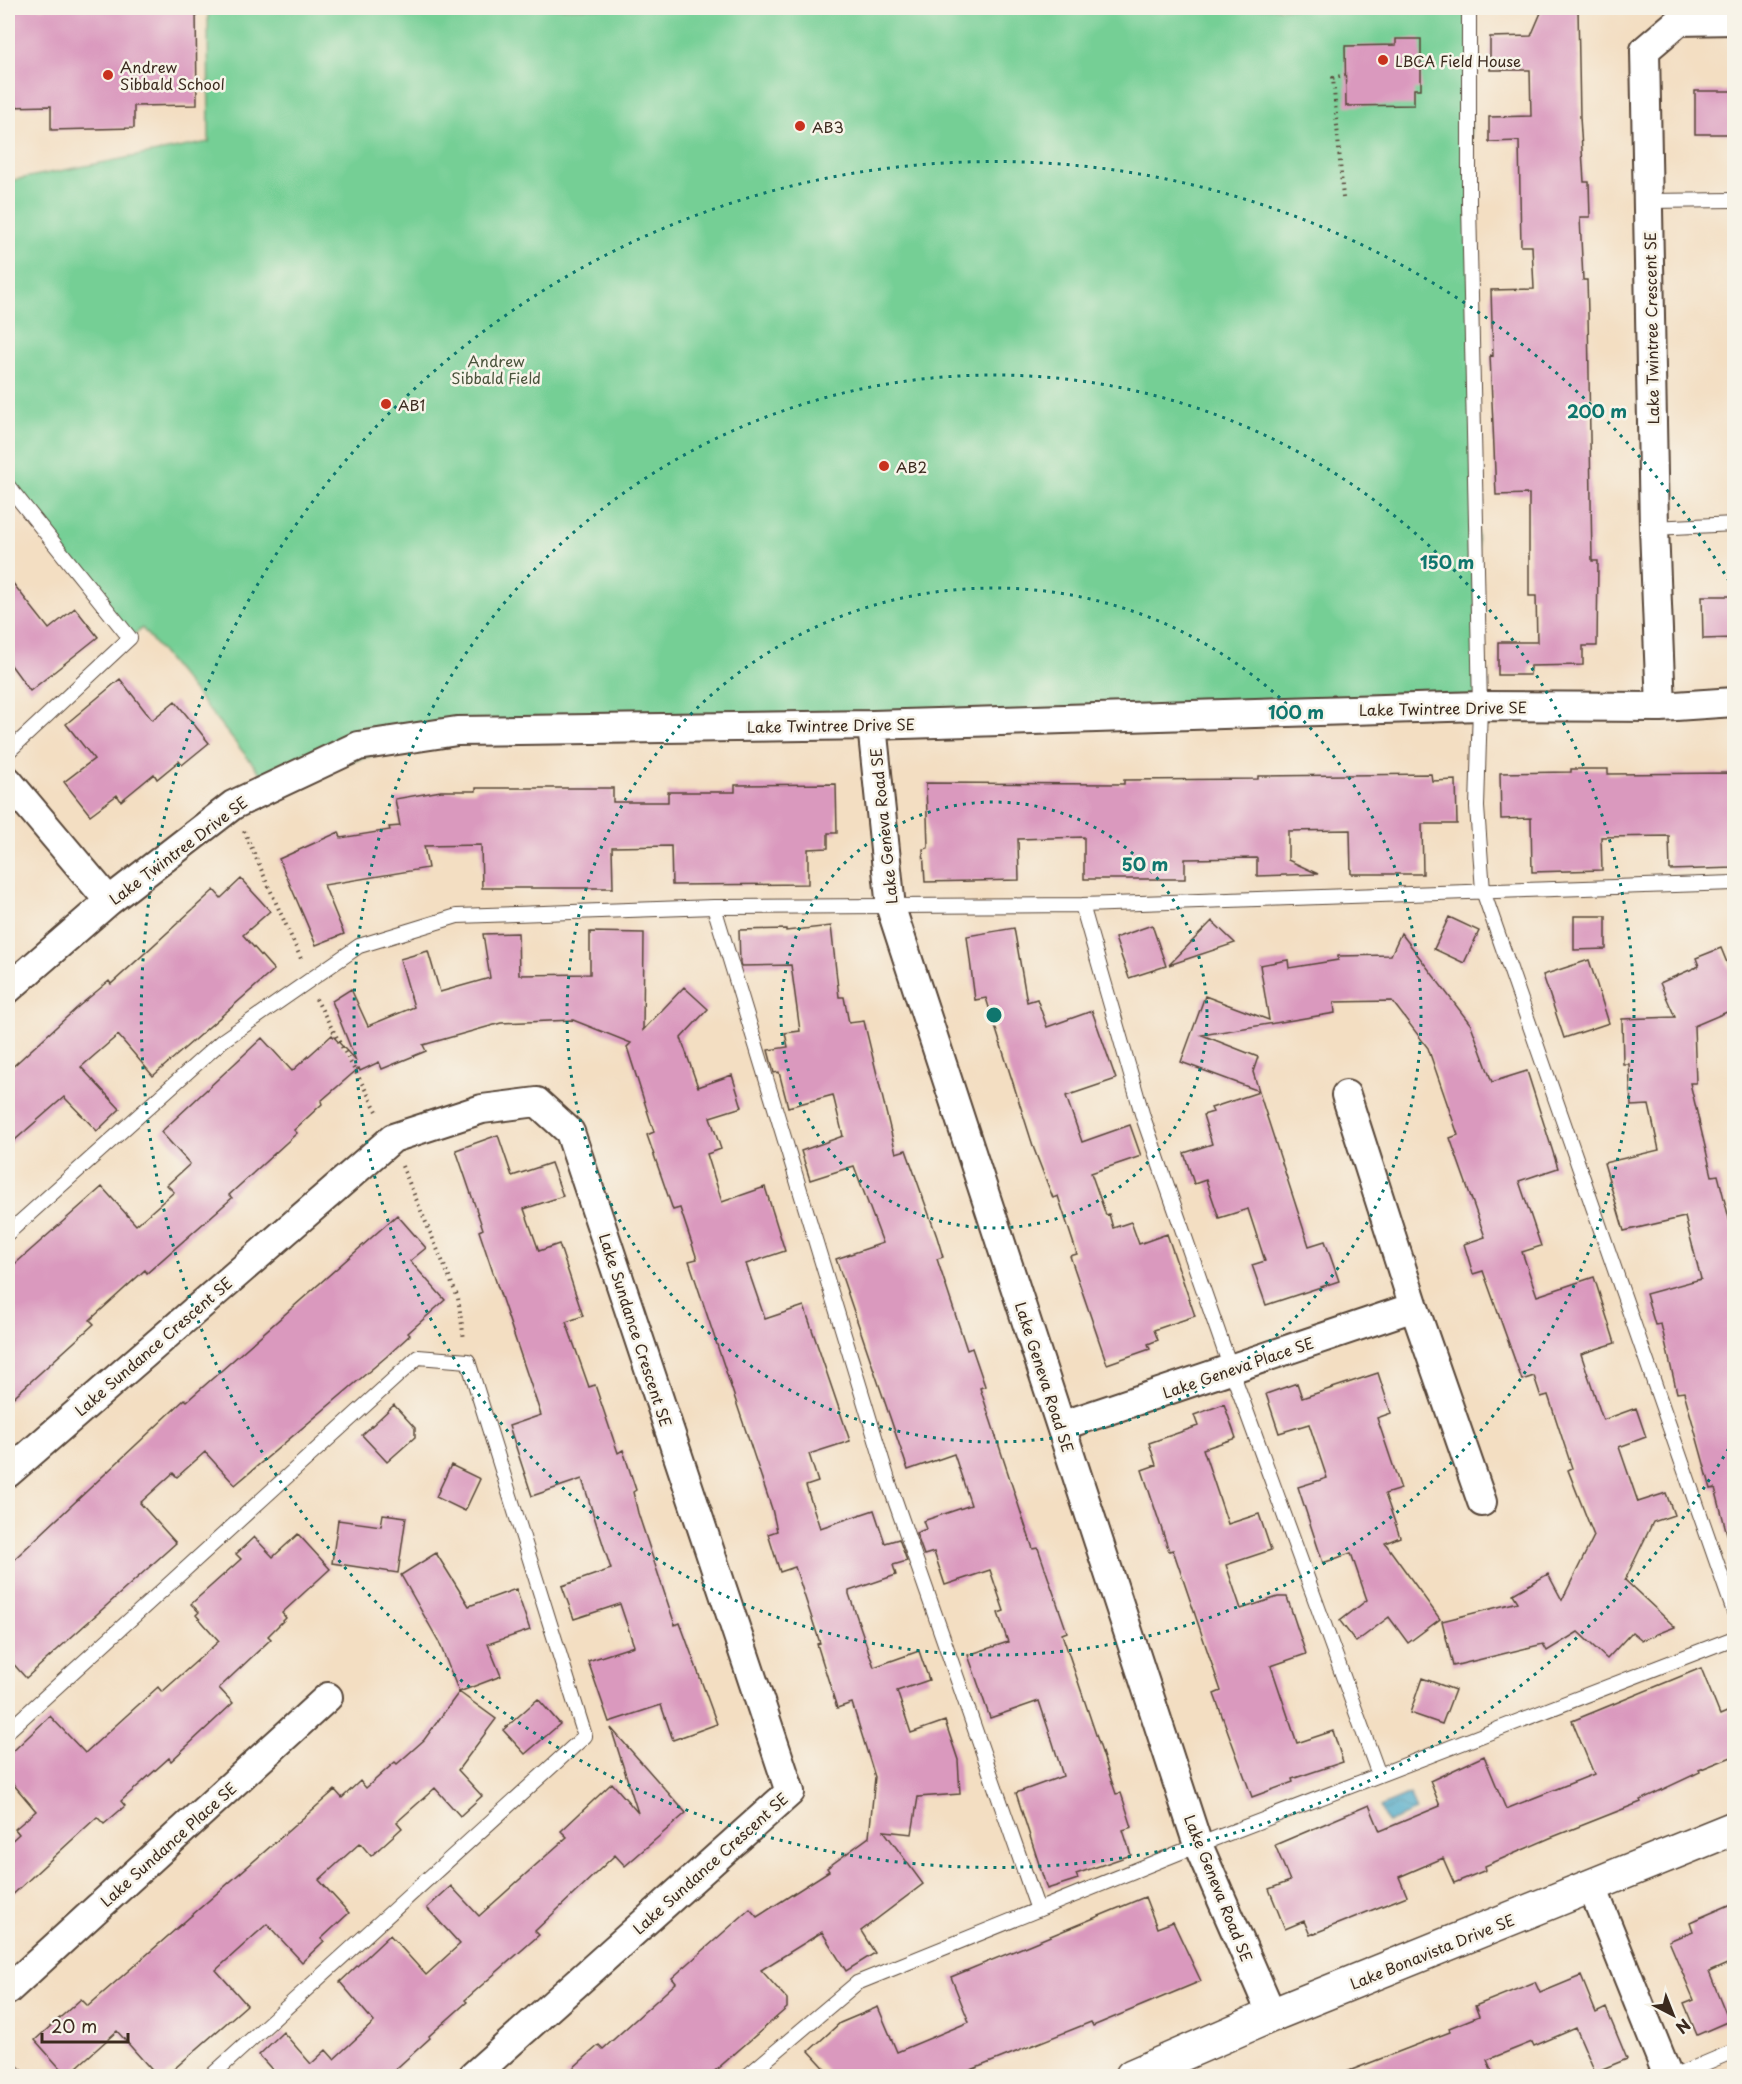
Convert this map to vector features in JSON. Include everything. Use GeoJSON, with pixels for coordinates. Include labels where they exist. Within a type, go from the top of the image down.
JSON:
{"type":"FeatureCollection","features":[{"type":"Feature","properties":{"kind":"street","name":"Lake Twintree Crescent SE"},"geometry":{"type":"LineString","coordinates":[[1662,707],[1654,528],[1645,50],[1679,21],[1734,20]]}},
{"type":"Feature","properties":{"kind":"street","name":"Lake Twintree Drive SE"},"geometry":{"type":"LineString","coordinates":[[8,989],[108,902],[233,805],[358,746],[457,731],[872,725],[1480,706],[1662,707],[1734,702]]}},
{"type":"Feature","properties":{"kind":"street","name":"Lake Geneva Road SE"},"geometry":{"type":"LineString","coordinates":[[872,725],[891,908],[1198,1845],[1272,2015]]}},
{"type":"Feature","properties":{"kind":"street"},"geometry":{"type":"LineString","coordinates":[[8,781],[108,902]]}},
{"type":"Feature","properties":{"kind":"street"},"geometry":{"type":"LineString","coordinates":[[1346,1095],[1414,1307],[1482,1502]]}},
{"type":"Feature","properties":{"kind":"street","name":"Lake Sundance Crescent SE"},"geometry":{"type":"LineString","coordinates":[[8,1473],[393,1138],[482,1109],[537,1102],[570,1132],[790,1792],[473,2076]]}},
{"type":"Feature","properties":{"kind":"street","name":"Lake Geneva Place SE"},"geometry":{"type":"LineString","coordinates":[[1061,1426],[1414,1307]]}},
{"type":"Feature","properties":{"kind":"street","name":"Lake Sundance Place SE"},"geometry":{"type":"LineString","coordinates":[[8,1990],[328,1697]]}},
{"type":"Feature","properties":{"kind":"street","name":"Lake Bonavista Drive SE"},"geometry":{"type":"LineString","coordinates":[[1132,2076],[1272,2015],[1734,1828]]}},
{"type":"Feature","properties":{"kind":"street"},"geometry":{"type":"LineString","coordinates":[[1592,1887],[1668,2076]]}},
{"type":"Feature","properties":{"kind":"lane"},"geometry":{"type":"LineString","coordinates":[[1469,8],[1469,216],[1480,706],[1477,807],[1483,891],[1734,1612]]}},
{"type":"Feature","properties":{"kind":"lane"},"geometry":{"type":"LineString","coordinates":[[1648,201],[1734,200]]}},
{"type":"Feature","properties":{"kind":"lane"},"geometry":{"type":"LineString","coordinates":[[8,486],[130,638],[8,752]]}},
{"type":"Feature","properties":{"kind":"lane"},"geometry":{"type":"LineString","coordinates":[[1654,528],[1734,524]]}},
{"type":"Feature","properties":{"kind":"lane"},"geometry":{"type":"LineString","coordinates":[[8,1233],[222,1041],[359,946],[458,916],[714,907],[891,908],[1082,905],[1734,883]]}},
{"type":"Feature","properties":{"kind":"lane"},"geometry":{"type":"LineString","coordinates":[[1082,905],[1143,1117],[1231,1369],[1380,1775]]}},
{"type":"Feature","properties":{"kind":"lane"},"geometry":{"type":"LineString","coordinates":[[714,907],[889,1484],[1038,1910]]}},
{"type":"Feature","properties":{"kind":"lane"},"geometry":{"type":"LineString","coordinates":[[8,1731],[418,1357],[468,1361],[585,1736],[211,2076]]}},
{"type":"Feature","properties":{"kind":"lane"},"geometry":{"type":"LineString","coordinates":[[747,2076],[858,1983],[1198,1845],[1734,1638]]}},
{"type":"Feature","properties":{"kind":"lane"},"geometry":{"type":"LineString","coordinates":[[1675,2076],[1734,2051]]}},
{"type":"Feature","properties":{"kind":"lane"},"geometry":{"type":"LineString","coordinates":[[8,2067],[18,2076]]}},
{"type":"Feature","properties":{"kind":"path"},"geometry":{"type":"LineString","coordinates":[[1343,198],[1333,78],[1345,75]]}},
{"type":"Feature","properties":{"kind":"path"},"geometry":{"type":"LineString","coordinates":[[233,805],[310,980],[314,994],[393,1138],[458,1298],[468,1361]]}},
{"type":"Feature","properties":{"kind":"green space","name":"Andrew Sibbald Field"},"geometry":{"type":"Polygon","coordinates":[[[208,8],[1469,8],[1480,706],[457,731],[270,785],[142,628],[130,638],[8,486],[8,181],[209,142],[208,8]]]}},
{"type":"Feature","properties":{"kind":"water"},"geometry":{"type":"Polygon","coordinates":[[[1410,1794],[1416,1811],[1387,1823],[1380,1807],[1410,1794]]]}},
{"type":"Feature","properties":{"kind":"building","name":"Andrew Sibbald School"},"geometry":{"type":"Polygon","coordinates":[[[8,8],[196,8],[197,105],[134,106],[134,128],[51,130],[51,106],[8,107],[8,8]]]}},
{"type":"Feature","properties":{"kind":"building"},"geometry":{"type":"Polygon","coordinates":[[[1543,8],[1578,8],[1584,182],[1589,182],[1590,217],[1580,217],[1583,280],[1587,280],[1592,561],[1598,561],[1597,646],[1583,646],[1583,665],[1530,666],[1530,675],[1498,675],[1498,642],[1537,642],[1536,596],[1529,596],[1529,494],[1496,495],[1490,355],[1493,356],[1491,290],[1534,289],[1532,246],[1521,246],[1519,141],[1489,142],[1489,117],[1531,116],[1530,70],[1490,70],[1490,37],[1531,36],[1543,8]]]}},
{"type":"Feature","properties":{"kind":"building","name":"LBCA Field House"},"geometry":{"type":"Polygon","coordinates":[[[1396,39],[1421,39],[1421,89],[1414,89],[1414,105],[1346,106],[1345,46],[1396,45],[1396,39]]]}},
{"type":"Feature","properties":{"kind":"building"},"geometry":{"type":"Polygon","coordinates":[[[1695,91],[1734,91],[1734,134],[1695,134],[1695,91]]]}},
{"type":"Feature","properties":{"kind":"building"},"geometry":{"type":"Polygon","coordinates":[[[8,577],[49,629],[75,608],[98,637],[30,691],[8,661],[8,577]]]}},
{"type":"Feature","properties":{"kind":"building"},"geometry":{"type":"Polygon","coordinates":[[[1702,596],[1734,596],[1734,638],[1703,639],[1702,596]]]}},
{"type":"Feature","properties":{"kind":"building"},"geometry":{"type":"Polygon","coordinates":[[[120,679],[152,720],[175,701],[209,743],[182,765],[179,761],[157,779],[154,774],[121,801],[117,795],[90,815],[64,782],[94,759],[66,724],[120,679]]]}},
{"type":"Feature","properties":{"kind":"building"},"geometry":{"type":"Polygon","coordinates":[[[1571,769],[1608,769],[1608,774],[1734,773],[1734,868],[1670,870],[1669,836],[1601,837],[1602,870],[1532,872],[1531,818],[1501,819],[1500,773],[1571,772],[1571,769]]]}},
{"type":"Feature","properties":{"kind":"building"},"geometry":{"type":"Polygon","coordinates":[[[1431,774],[1432,781],[1456,780],[1457,824],[1422,824],[1423,874],[1351,874],[1350,830],[1288,831],[1288,860],[1318,874],[1257,876],[1257,858],[1185,859],[1185,879],[1084,879],[1084,837],[1018,839],[1019,880],[925,882],[923,849],[928,848],[926,783],[1124,784],[1124,780],[1431,774]]]}},
{"type":"Feature","properties":{"kind":"building"},"geometry":{"type":"Polygon","coordinates":[[[836,784],[837,833],[828,833],[828,848],[808,849],[808,884],[672,885],[671,846],[612,847],[613,888],[482,888],[481,845],[424,846],[428,868],[324,885],[344,934],[316,945],[279,859],[339,832],[341,838],[390,830],[389,827],[400,826],[395,799],[441,791],[476,791],[476,788],[613,788],[613,802],[668,802],[668,792],[735,792],[735,785],[836,784]]]}},
{"type":"Feature","properties":{"kind":"building"},"geometry":{"type":"Polygon","coordinates":[[[241,879],[270,911],[243,935],[274,970],[153,1076],[118,1035],[81,1067],[120,1109],[97,1131],[64,1097],[8,1146],[8,1071],[79,1006],[109,981],[111,984],[214,890],[221,898],[241,879]]]}},
{"type":"Feature","properties":{"kind":"building"},"geometry":{"type":"Polygon","coordinates":[[[1574,916],[1606,916],[1606,949],[1574,950],[1574,916]]]}},
{"type":"Feature","properties":{"kind":"building"},"geometry":{"type":"Polygon","coordinates":[[[1449,917],[1479,931],[1464,963],[1434,949],[1449,917]]]}},
{"type":"Feature","properties":{"kind":"building"},"geometry":{"type":"Polygon","coordinates":[[[1212,921],[1235,943],[1169,965],[1212,921]]]}},
{"type":"Feature","properties":{"kind":"building"},"geometry":{"type":"Polygon","coordinates":[[[1152,925],[1166,966],[1129,978],[1115,938],[1152,925]]]}},
{"type":"Feature","properties":{"kind":"building"},"geometry":{"type":"Polygon","coordinates":[[[831,926],[839,997],[844,997],[849,1023],[864,1021],[896,1153],[906,1150],[937,1237],[943,1257],[937,1259],[967,1350],[972,1348],[985,1386],[980,1388],[1033,1549],[1038,1548],[1067,1632],[1062,1634],[1116,1794],[1121,1793],[1132,1827],[1123,1830],[1131,1855],[1076,1874],[1078,1879],[1047,1889],[1016,1793],[1063,1776],[1053,1743],[1039,1701],[990,1718],[968,1655],[1008,1642],[998,1613],[1004,1611],[990,1570],[945,1585],[934,1552],[924,1555],[916,1533],[926,1529],[923,1521],[971,1505],[954,1454],[908,1470],[836,1259],[883,1243],[854,1166],[810,1180],[801,1151],[843,1136],[833,1095],[788,1107],[779,1072],[774,1073],[768,1050],[788,1047],[785,1033],[800,1031],[791,965],[741,966],[740,963],[739,930],[786,929],[786,931],[831,926]]]}},
{"type":"Feature","properties":{"kind":"building"},"geometry":{"type":"Polygon","coordinates":[[[1014,928],[1027,1002],[1037,999],[1047,1027],[1092,1011],[1116,1079],[1066,1096],[1082,1142],[1130,1125],[1141,1156],[1091,1173],[1106,1215],[1109,1214],[1113,1228],[1131,1222],[1139,1244],[1167,1234],[1195,1316],[1154,1330],[1158,1340],[1148,1344],[1150,1349],[1107,1364],[1070,1256],[1077,1254],[1058,1196],[1053,1198],[1034,1149],[986,998],[975,1000],[967,936],[1014,928]]]}},
{"type":"Feature","properties":{"kind":"building"},"geometry":{"type":"Polygon","coordinates":[[[590,932],[644,933],[643,1030],[684,987],[708,1009],[681,1038],[698,1087],[732,1075],[742,1107],[710,1117],[721,1149],[707,1154],[722,1202],[765,1187],[785,1251],[746,1264],[765,1319],[804,1306],[850,1441],[809,1454],[818,1482],[806,1486],[820,1528],[874,1510],[885,1543],[899,1539],[907,1561],[893,1565],[896,1575],[849,1591],[849,1594],[874,1667],[919,1651],[929,1680],[897,1691],[911,1733],[945,1721],[958,1760],[960,1794],[918,1797],[912,1834],[884,1831],[923,1884],[861,1931],[875,1953],[846,1971],[822,1932],[761,1970],[787,1999],[787,2008],[709,2076],[564,2076],[599,2045],[603,2049],[676,1983],[672,1978],[750,1909],[757,1917],[829,1871],[827,1868],[869,1837],[875,1777],[852,1703],[837,1708],[817,1644],[820,1643],[795,1567],[780,1572],[768,1534],[777,1531],[772,1509],[689,1261],[697,1259],[680,1208],[673,1210],[647,1135],[654,1132],[627,1047],[631,1043],[573,1020],[501,1023],[423,1045],[426,1051],[382,1069],[379,1062],[360,1071],[359,1068],[321,1101],[322,1104],[294,1130],[297,1133],[229,1195],[232,1198],[147,1273],[145,1270],[90,1320],[94,1324],[8,1402],[8,1270],[102,1187],[136,1225],[174,1192],[167,1185],[190,1164],[161,1132],[262,1038],[292,1071],[332,1035],[356,1061],[332,1001],[351,989],[368,1026],[414,1007],[400,959],[428,951],[440,992],[490,978],[483,934],[518,933],[519,975],[590,974],[590,932]]]}},
{"type":"Feature","properties":{"kind":"building"},"geometry":{"type":"Polygon","coordinates":[[[1401,933],[1471,1025],[1492,1082],[1527,1071],[1558,1168],[1519,1181],[1541,1246],[1522,1252],[1537,1296],[1594,1277],[1615,1343],[1581,1354],[1603,1420],[1636,1408],[1646,1437],[1619,1447],[1638,1502],[1666,1493],[1674,1515],[1653,1522],[1625,1580],[1675,1627],[1642,1640],[1632,1632],[1607,1659],[1578,1632],[1547,1651],[1543,1644],[1453,1666],[1442,1621],[1518,1602],[1513,1594],[1548,1574],[1562,1600],[1594,1536],[1568,1470],[1572,1468],[1548,1395],[1541,1397],[1534,1376],[1522,1380],[1483,1271],[1473,1274],[1464,1244],[1485,1237],[1450,1138],[1458,1135],[1428,1048],[1392,1001],[1334,1002],[1335,1013],[1202,1035],[1258,1057],[1253,1072],[1259,1091],[1181,1062],[1205,996],[1269,1020],[1260,965],[1288,960],[1289,968],[1338,960],[1338,956],[1391,955],[1401,933]]]}},
{"type":"Feature","properties":{"kind":"building"},"geometry":{"type":"Polygon","coordinates":[[[1721,948],[1734,980],[1734,1009],[1694,1026],[1696,1083],[1690,1083],[1712,1176],[1718,1175],[1734,1238],[1734,1533],[1727,1534],[1715,1488],[1711,1489],[1684,1392],[1677,1393],[1661,1324],[1655,1325],[1646,1294],[1701,1279],[1685,1217],[1624,1231],[1604,1163],[1659,1150],[1649,1105],[1631,1106],[1629,1064],[1623,1064],[1622,1019],[1675,1017],[1660,983],[1699,966],[1696,958],[1721,948]]]}},
{"type":"Feature","properties":{"kind":"building"},"geometry":{"type":"Polygon","coordinates":[[[1589,960],[1609,1023],[1564,1038],[1543,975],[1589,960]]]}},
{"type":"Feature","properties":{"kind":"building"},"geometry":{"type":"Polygon","coordinates":[[[1259,1092],[1309,1246],[1325,1241],[1339,1281],[1266,1305],[1252,1265],[1265,1261],[1248,1209],[1219,1218],[1206,1180],[1194,1184],[1184,1153],[1212,1144],[1203,1115],[1213,1112],[1211,1108],[1259,1092]]]}},
{"type":"Feature","properties":{"kind":"building"},"geometry":{"type":"Polygon","coordinates":[[[498,1135],[512,1176],[551,1163],[563,1196],[524,1209],[539,1251],[559,1244],[583,1316],[566,1322],[589,1387],[595,1385],[618,1453],[623,1450],[636,1490],[633,1492],[638,1513],[675,1625],[680,1623],[717,1724],[673,1740],[661,1705],[609,1722],[588,1661],[634,1646],[620,1604],[574,1619],[562,1586],[611,1569],[582,1479],[532,1496],[509,1426],[541,1415],[479,1231],[483,1229],[456,1150],[498,1135]]]}},
{"type":"Feature","properties":{"kind":"building"},"geometry":{"type":"Polygon","coordinates":[[[397,1215],[426,1248],[410,1261],[445,1300],[408,1333],[410,1335],[386,1357],[235,1485],[205,1452],[177,1477],[173,1473],[140,1503],[176,1543],[26,1678],[8,1658],[8,1565],[185,1399],[187,1401],[397,1215]]]}},
{"type":"Feature","properties":{"kind":"building"},"geometry":{"type":"Polygon","coordinates":[[[1378,1373],[1391,1413],[1377,1418],[1401,1489],[1385,1494],[1400,1537],[1385,1543],[1440,1619],[1408,1643],[1389,1617],[1356,1642],[1340,1621],[1367,1600],[1351,1553],[1323,1563],[1298,1487],[1327,1478],[1309,1424],[1279,1433],[1266,1394],[1297,1383],[1302,1398],[1378,1373]]]}},
{"type":"Feature","properties":{"kind":"building"},"geometry":{"type":"Polygon","coordinates":[[[1224,1404],[1236,1438],[1203,1449],[1228,1524],[1259,1514],[1271,1550],[1226,1565],[1241,1609],[1278,1597],[1287,1597],[1306,1654],[1271,1666],[1297,1743],[1333,1731],[1343,1762],[1292,1779],[1293,1782],[1252,1797],[1214,1694],[1221,1691],[1173,1550],[1169,1551],[1142,1470],[1156,1465],[1149,1443],[1198,1426],[1194,1415],[1224,1404]]]}},
{"type":"Feature","properties":{"kind":"building"},"geometry":{"type":"Polygon","coordinates":[[[394,1405],[415,1428],[415,1437],[387,1462],[362,1435],[394,1405]]]}},
{"type":"Feature","properties":{"kind":"building"},"geometry":{"type":"Polygon","coordinates":[[[451,1465],[480,1479],[465,1511],[436,1497],[451,1465]]]}},
{"type":"Feature","properties":{"kind":"building"},"geometry":{"type":"Polygon","coordinates":[[[383,1514],[406,1517],[398,1573],[332,1563],[338,1520],[381,1526],[383,1514]]]}},
{"type":"Feature","properties":{"kind":"building"},"geometry":{"type":"Polygon","coordinates":[[[298,1534],[330,1569],[282,1613],[286,1618],[268,1636],[271,1639],[219,1688],[233,1703],[171,1761],[169,1758],[121,1801],[125,1806],[104,1824],[97,1817],[8,1899],[8,1844],[19,1834],[15,1829],[36,1811],[8,1778],[8,1756],[50,1716],[85,1753],[158,1687],[162,1692],[219,1641],[196,1615],[199,1612],[191,1604],[241,1559],[236,1554],[254,1537],[273,1557],[298,1534]]]}},
{"type":"Feature","properties":{"kind":"building"},"geometry":{"type":"Polygon","coordinates":[[[436,1553],[469,1606],[516,1589],[530,1630],[488,1644],[501,1676],[459,1692],[439,1642],[401,1575],[436,1553]]]}},
{"type":"Feature","properties":{"kind":"building"},"geometry":{"type":"Polygon","coordinates":[[[1701,1668],[1720,1715],[1734,1709],[1734,1756],[1699,1770],[1700,1772],[1640,1800],[1641,1802],[1485,1866],[1486,1870],[1454,1883],[1443,1858],[1399,1877],[1407,1896],[1310,1935],[1304,1921],[1285,1929],[1269,1889],[1290,1881],[1275,1845],[1369,1805],[1380,1831],[1440,1806],[1430,1781],[1484,1756],[1506,1809],[1594,1774],[1572,1721],[1701,1668]]]}},
{"type":"Feature","properties":{"kind":"building"},"geometry":{"type":"Polygon","coordinates":[[[1422,1678],[1455,1690],[1442,1724],[1410,1713],[1422,1678]]]}},
{"type":"Feature","properties":{"kind":"building"},"geometry":{"type":"Polygon","coordinates":[[[459,1692],[496,1719],[458,1770],[482,1796],[460,1816],[435,1788],[397,1822],[402,1828],[371,1856],[360,1843],[319,1880],[349,1913],[321,1939],[324,1941],[302,1962],[267,1924],[216,1970],[247,2005],[166,2076],[157,2076],[117,2031],[67,2076],[35,2040],[81,1999],[88,2006],[335,1790],[342,1798],[360,1781],[366,1788],[395,1762],[397,1764],[424,1740],[459,1692]]]}},
{"type":"Feature","properties":{"kind":"building"},"geometry":{"type":"Polygon","coordinates":[[[538,1699],[560,1724],[525,1754],[503,1730],[538,1699]]]}},
{"type":"Feature","properties":{"kind":"building"},"geometry":{"type":"Polygon","coordinates":[[[611,1728],[686,1813],[625,1866],[615,1855],[535,1931],[539,1935],[465,2000],[467,2002],[388,2076],[278,2076],[259,2055],[283,2032],[311,2064],[326,2050],[334,2059],[374,2022],[340,1982],[390,1935],[426,1975],[460,1944],[427,1908],[451,1886],[479,1916],[567,1837],[561,1831],[612,1783],[638,1813],[611,1728]]]}},
{"type":"Feature","properties":{"kind":"building"},"geometry":{"type":"Polygon","coordinates":[[[1145,1897],[1157,1928],[1173,1922],[1201,1981],[1093,2026],[1091,2022],[956,2076],[832,2076],[809,2051],[840,2023],[878,2007],[897,2052],[969,2022],[951,1977],[1145,1897]]]}},
{"type":"Feature","properties":{"kind":"building"},"geometry":{"type":"Polygon","coordinates":[[[1734,1903],[1734,1961],[1709,1972],[1729,2021],[1697,2035],[1684,2004],[1694,2000],[1669,1941],[1693,1931],[1690,1922],[1734,1903]]]}},
{"type":"Feature","properties":{"kind":"building"},"geometry":{"type":"Polygon","coordinates":[[[1581,1976],[1596,2013],[1606,2008],[1627,2059],[1595,2072],[1576,2028],[1534,2046],[1532,2042],[1487,2060],[1494,2076],[1336,2076],[1450,2032],[1449,2028],[1479,2016],[1475,2006],[1535,1982],[1540,1993],[1581,1976]]]}},
{"type":"Feature","properties":{"kind":"place","name":"LBCA Field House"},"geometry":{"type":"Point","coordinates":[1383,60]}},
{"type":"Feature","properties":{"kind":"place","name":"Andrew Sibbald School"},"geometry":{"type":"Point","coordinates":[108,75]}},
{"type":"Feature","properties":{"kind":"place","name":"AB3"},"geometry":{"type":"Point","coordinates":[800,126]}},
{"type":"Feature","properties":{"kind":"place","name":"AB1"},"geometry":{"type":"Point","coordinates":[386,404]}},
{"type":"Feature","properties":{"kind":"place","name":"AB2"},"geometry":{"type":"Point","coordinates":[884,466]}}]}
